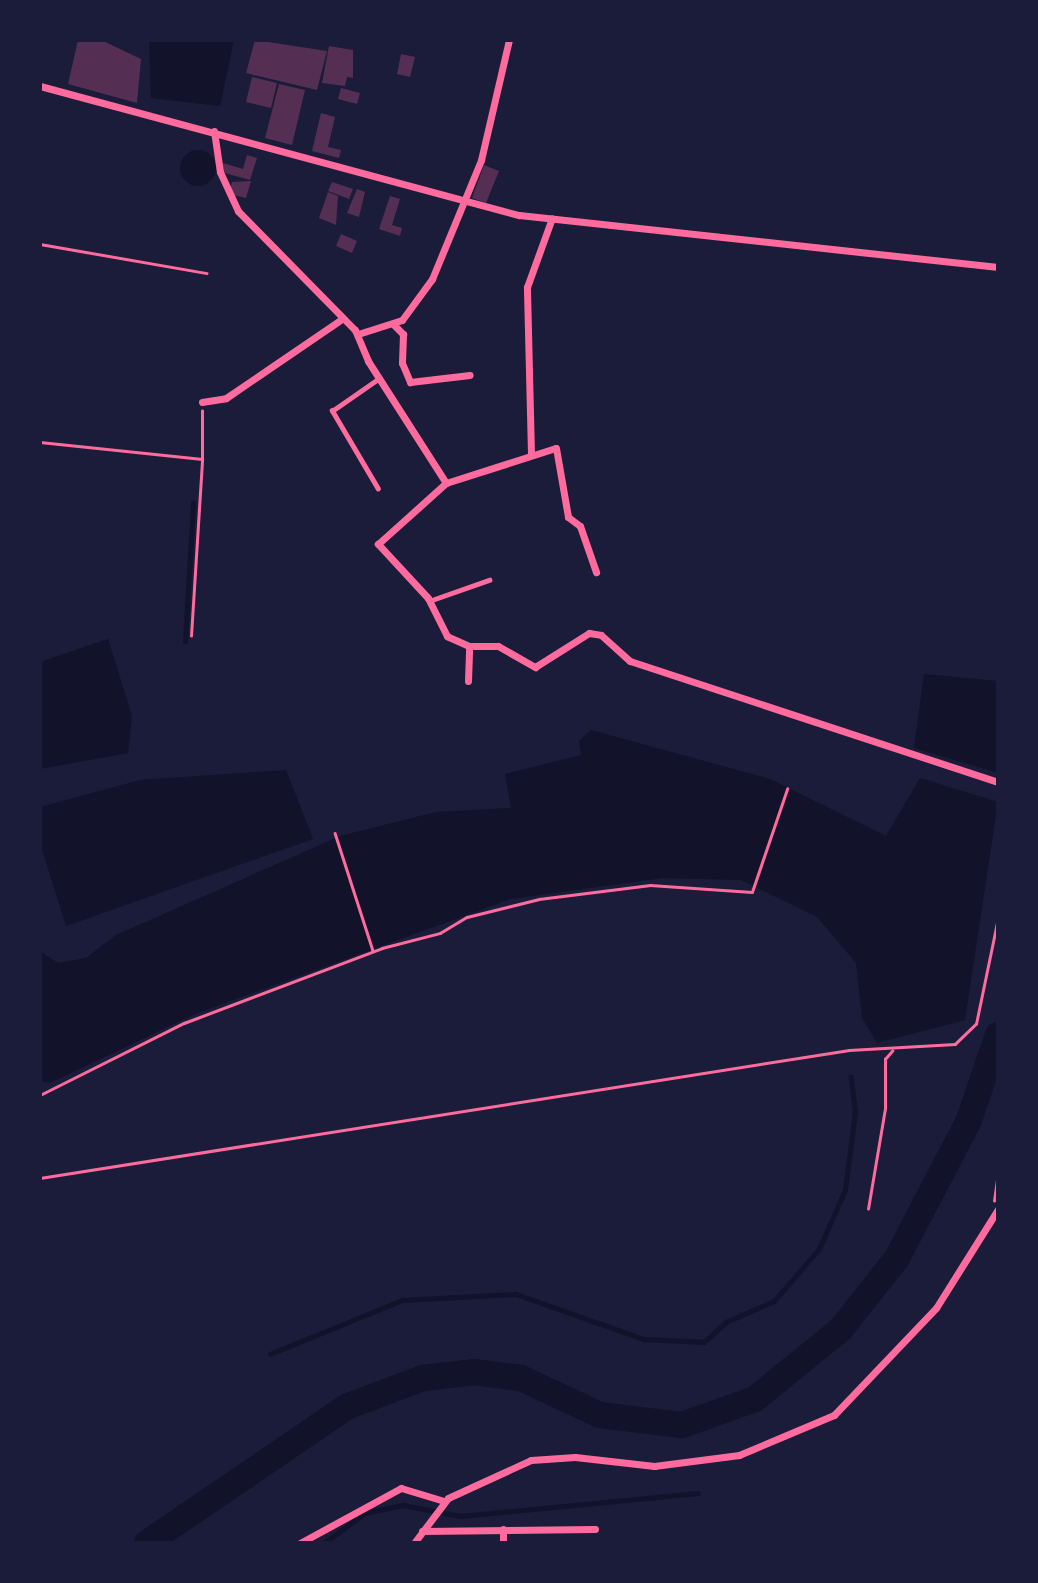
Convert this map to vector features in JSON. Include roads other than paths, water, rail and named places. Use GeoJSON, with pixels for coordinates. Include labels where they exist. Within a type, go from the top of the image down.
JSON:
{"type":"FeatureCollection","features":[{"type":"Feature","properties":{"kind":"street"},"geometry":{"type":"LineString","coordinates":[[358,334],[394,325],[416,308],[466,203],[509,40]]}},
{"type":"Feature","properties":{"kind":"street"},"geometry":{"type":"LineString","coordinates":[[40,86],[214,131],[466,203],[552,218],[998,267]]}},
{"type":"Feature","properties":{"kind":"street"},"geometry":{"type":"LineString","coordinates":[[214,131],[220,170],[238,211],[358,334],[379,378],[446,483]]}},
{"type":"Feature","properties":{"kind":"street"},"geometry":{"type":"LineString","coordinates":[[531,454],[527,287],[552,218]]}},
{"type":"Feature","properties":{"kind":"street"},"geometry":{"type":"LineString","coordinates":[[202,402],[226,398],[342,319]]}},
{"type":"Feature","properties":{"kind":"street"},"geometry":{"type":"LineString","coordinates":[[394,325],[403,334],[402,363],[410,382],[470,375]]}},
{"type":"Feature","properties":{"kind":"street"},"geometry":{"type":"LineString","coordinates":[[596,572],[580,526],[568,517],[556,448],[446,483],[379,544],[429,601],[447,636],[469,646],[498,646],[535,667],[589,633],[601,635],[630,661],[998,782]]}},
{"type":"Feature","properties":{"kind":"street"},"geometry":{"type":"LineString","coordinates":[[468,681],[469,646]]}},
{"type":"Feature","properties":{"kind":"street"},"geometry":{"type":"LineString","coordinates":[[414,1543],[443,1502],[530,1461],[575,1457],[654,1466],[739,1455],[834,1415],[936,1308],[995,1210]]}},
{"type":"Feature","properties":{"kind":"street"},"geometry":{"type":"LineString","coordinates":[[300,1543],[401,1488],[443,1502]]}},
{"type":"Feature","properties":{"kind":"street"},"geometry":{"type":"LineString","coordinates":[[503,1529],[503,1543]]}},
{"type":"Feature","properties":{"kind":"street"},"geometry":{"type":"LineString","coordinates":[[422,1531],[595,1529]]}},
{"type":"Feature","properties":{"kind":"lane"},"geometry":{"type":"LineString","coordinates":[[377,489],[332,411],[379,378]]}},
{"type":"Feature","properties":{"kind":"lane"},"geometry":{"type":"LineString","coordinates":[[429,601],[489,580]]}},
{"type":"Feature","properties":{"kind":"waterway"},"geometry":{"type":"LineString","coordinates":[[185,642],[193,503]]}},
{"type":"Feature","properties":{"kind":"waterway"},"geometry":{"type":"LineString","coordinates":[[147,1543],[346,1407],[423,1378],[474,1372],[521,1378],[600,1415],[682,1425],[755,1399],[841,1329],[897,1258],[969,1120],[998,1035]]}},
{"type":"Feature","properties":{"kind":"waterway"},"geometry":{"type":"LineString","coordinates":[[270,1354],[402,1300],[516,1294],[644,1339],[704,1342],[726,1322],[774,1301],[819,1249],[845,1190],[855,1112],[851,1077]]}},
{"type":"Feature","properties":{"kind":"waterway"},"geometry":{"type":"LineString","coordinates":[[324,1543],[365,1513],[403,1505],[460,1516],[698,1493]]}}]}
